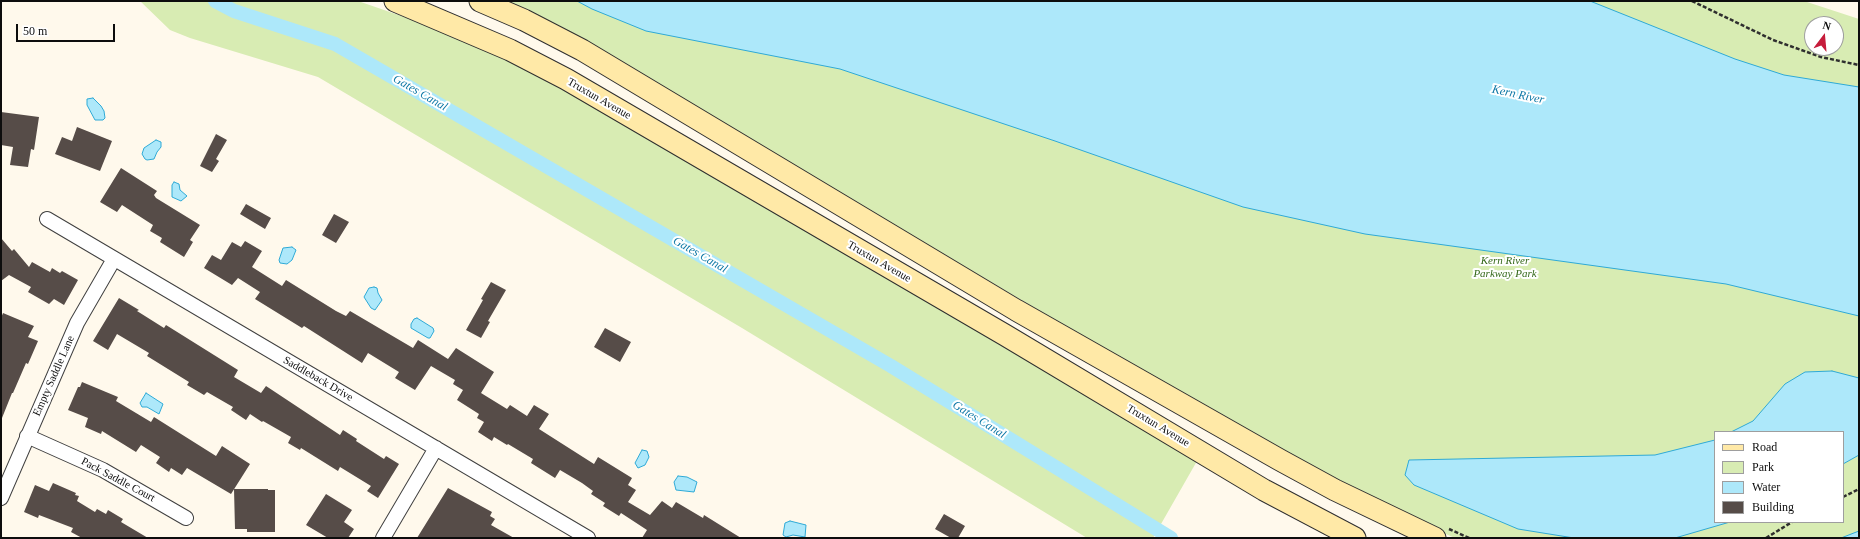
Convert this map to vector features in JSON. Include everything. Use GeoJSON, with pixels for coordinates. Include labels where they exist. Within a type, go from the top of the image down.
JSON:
{"type":"FeatureCollection","features":[{"type":"Feature","properties":{"kind":"main road","name":"Truxtun Avenue"},"geometry":{"type":"LineString","coordinates":[[394,1],[510,50],[566,79],[1005,335],[1264,490],[1355,538]]}},
{"type":"Feature","properties":{"kind":"main road"},"geometry":{"type":"LineString","coordinates":[[480,1],[524,20],[582,50],[1016,310],[1280,460],[1355,500],[1434,538]]}},
{"type":"Feature","properties":{"kind":"street","name":"Saddleback Drive"},"geometry":{"type":"LineString","coordinates":[[47,219],[588,538]]}},
{"type":"Feature","properties":{"kind":"street","name":"Empty Saddle Lane"},"geometry":{"type":"LineString","coordinates":[[1,498],[77,323],[114,259]]}},
{"type":"Feature","properties":{"kind":"street","name":"Pack Saddle Court"},"geometry":{"type":"LineString","coordinates":[[27,436],[103,470],[186,518]]}},
{"type":"Feature","properties":{"kind":"street"},"geometry":{"type":"LineString","coordinates":[[383,538],[436,448]]}},
{"type":"Feature","properties":{"kind":"path"},"geometry":{"type":"LineString","coordinates":[[1692,1],[1772,40],[1821,57],[1859,64]]}},
{"type":"Feature","properties":{"kind":"path"},"geometry":{"type":"LineString","coordinates":[[1844,496],[1859,489]]}},
{"type":"Feature","properties":{"kind":"path"},"geometry":{"type":"LineString","coordinates":[[1766,538],[1790,523]]}},
{"type":"Feature","properties":{"kind":"green space"},"geometry":{"type":"Polygon","coordinates":[[[140,1],[358,1],[413,20],[511,62],[587,101],[1197,461],[1153,538],[1087,538],[742,328],[318,77],[190,38],[170,30],[140,1]]]}},
{"type":"Feature","properties":{"kind":"green space","name":"Kern River Parkway Park"},"geometry":{"type":"Polygon","coordinates":[[[503,1],[1804,1],[1859,19],[1859,538],[1455,538],[1418,522],[1252,436],[590,46],[503,1]]]}},
{"type":"Feature","properties":{"kind":"water","name":"Kern River"},"geometry":{"type":"Polygon","coordinates":[[[577,1],[1590,1],[1735,59],[1784,75],[1859,87],[1859,316],[1726,284],[1365,234],[1243,207],[1055,141],[840,69],[646,31],[592,9],[577,1]]]}},
{"type":"Feature","properties":{"kind":"water"},"geometry":{"type":"Polygon","coordinates":[[[93,98],[104,111],[105,118],[103,120],[95,120],[87,105],[87,99],[93,98]]]}},
{"type":"Feature","properties":{"kind":"water"},"geometry":{"type":"Polygon","coordinates":[[[156,140],[161,142],[161,147],[154,159],[145,159],[142,154],[144,148],[156,140]]]}},
{"type":"Feature","properties":{"kind":"water"},"geometry":{"type":"Polygon","coordinates":[[[174,182],[179,184],[180,190],[187,196],[181,201],[172,197],[172,185],[174,182]]]}},
{"type":"Feature","properties":{"kind":"water"},"geometry":{"type":"Polygon","coordinates":[[[292,247],[296,250],[292,260],[287,264],[280,263],[279,260],[283,248],[292,247]]]}},
{"type":"Feature","properties":{"kind":"water"},"geometry":{"type":"Polygon","coordinates":[[[369,288],[377,288],[382,300],[375,310],[371,308],[364,297],[369,288]]]}},
{"type":"Feature","properties":{"kind":"water"},"geometry":{"type":"Polygon","coordinates":[[[417,318],[433,328],[434,331],[430,338],[411,328],[411,324],[414,319],[417,318]]]}},
{"type":"Feature","properties":{"kind":"water"},"geometry":{"type":"Polygon","coordinates":[[[1832,371],[1859,378],[1859,455],[1844,463],[1844,431],[1733,431],[1753,421],[1785,384],[1805,372],[1832,371]]]}},
{"type":"Feature","properties":{"kind":"water"},"geometry":{"type":"Polygon","coordinates":[[[146,393],[163,404],[159,414],[147,407],[142,407],[140,403],[146,393]]]}},
{"type":"Feature","properties":{"kind":"water"},"geometry":{"type":"Polygon","coordinates":[[[1714,440],[1714,523],[1727,523],[1675,538],[1574,538],[1518,529],[1414,485],[1405,475],[1409,460],[1655,455],[1714,440]]]}},
{"type":"Feature","properties":{"kind":"water"},"geometry":{"type":"Polygon","coordinates":[[[642,450],[647,451],[649,457],[645,465],[638,468],[635,463],[642,450]]]}},
{"type":"Feature","properties":{"kind":"water"},"geometry":{"type":"Polygon","coordinates":[[[678,476],[687,477],[697,482],[694,492],[676,490],[674,482],[678,476]]]}},
{"type":"Feature","properties":{"kind":"water"},"geometry":{"type":"Polygon","coordinates":[[[790,521],[806,525],[805,537],[793,535],[786,537],[783,535],[785,523],[790,521]]]}},
{"type":"Feature","properties":{"kind":"water"},"geometry":{"type":"Polygon","coordinates":[[[1859,531],[1859,538],[1841,538],[1859,531]]]}},
{"type":"Feature","properties":{"kind":"building"},"geometry":{"type":"Polygon","coordinates":[[[1,112],[39,117],[34,150],[31,149],[28,167],[10,165],[13,147],[1,145],[1,112]]]}},
{"type":"Feature","properties":{"kind":"building"},"geometry":{"type":"Polygon","coordinates":[[[77,127],[112,141],[100,171],[55,154],[62,137],[72,141],[77,127]]]}},
{"type":"Feature","properties":{"kind":"building"},"geometry":{"type":"Polygon","coordinates":[[[216,134],[227,140],[216,159],[219,161],[212,172],[200,166],[216,134]]]}},
{"type":"Feature","properties":{"kind":"building"},"geometry":{"type":"Polygon","coordinates":[[[121,168],[157,191],[154,195],[156,198],[200,225],[190,240],[193,242],[184,257],[160,242],[162,238],[150,231],[153,225],[122,205],[117,212],[100,202],[121,168]]]}},
{"type":"Feature","properties":{"kind":"building"},"geometry":{"type":"Polygon","coordinates":[[[246,204],[271,218],[265,229],[240,214],[246,204]]]}},
{"type":"Feature","properties":{"kind":"building"},"geometry":{"type":"Polygon","coordinates":[[[334,214],[349,222],[336,243],[322,235],[334,214]]]}},
{"type":"Feature","properties":{"kind":"building"},"geometry":{"type":"Polygon","coordinates":[[[1,238],[12,251],[14,249],[29,267],[32,262],[50,272],[52,268],[60,273],[62,271],[78,280],[64,305],[54,299],[49,304],[28,292],[31,287],[9,275],[1,281],[1,238]]]}},
{"type":"Feature","properties":{"kind":"building"},"geometry":{"type":"Polygon","coordinates":[[[245,241],[262,251],[252,267],[282,286],[286,280],[336,311],[346,316],[350,311],[413,348],[418,340],[448,359],[456,348],[494,372],[481,393],[507,409],[510,405],[527,416],[534,405],[549,414],[539,429],[594,464],[598,457],[632,478],[628,485],[636,490],[628,502],[650,515],[662,501],[672,508],[676,502],[703,518],[704,515],[741,538],[642,538],[647,530],[621,513],[619,516],[603,506],[605,503],[591,494],[593,491],[582,483],[560,470],[555,478],[531,463],[533,459],[508,444],[507,445],[494,437],[492,441],[478,432],[484,422],[477,418],[479,414],[457,400],[463,390],[453,384],[455,380],[431,366],[415,390],[395,378],[399,372],[368,353],[362,363],[304,326],[302,328],[255,299],[260,292],[238,278],[232,285],[204,268],[212,255],[221,260],[232,242],[241,247],[245,241]]]}},
{"type":"Feature","properties":{"kind":"building"},"geometry":{"type":"Polygon","coordinates":[[[491,282],[506,290],[488,321],[490,322],[481,338],[466,330],[483,300],[481,299],[491,282]]]}},
{"type":"Feature","properties":{"kind":"building"},"geometry":{"type":"Polygon","coordinates":[[[119,298],[164,328],[166,325],[238,370],[234,377],[261,393],[266,386],[340,435],[343,430],[357,439],[356,441],[384,459],[386,456],[399,464],[378,498],[367,491],[371,486],[340,467],[338,471],[301,448],[300,450],[288,443],[291,437],[263,421],[262,422],[250,414],[246,420],[231,410],[233,407],[207,392],[204,395],[187,385],[189,382],[147,356],[149,353],[117,334],[108,350],[93,341],[119,298]]]}},
{"type":"Feature","properties":{"kind":"building"},"geometry":{"type":"Polygon","coordinates":[[[3,313],[34,326],[28,337],[38,341],[28,364],[26,363],[2,418],[1,318],[3,313]]]}},
{"type":"Feature","properties":{"kind":"building"},"geometry":{"type":"Polygon","coordinates":[[[605,328],[631,342],[620,362],[594,347],[605,328]]]}},
{"type":"Feature","properties":{"kind":"building"},"geometry":{"type":"Polygon","coordinates":[[[82,382],[118,397],[116,401],[151,422],[154,417],[216,456],[222,446],[250,464],[231,494],[187,468],[182,475],[171,468],[169,472],[156,463],[160,457],[141,445],[136,452],[102,431],[101,434],[85,427],[88,418],[68,410],[78,387],[80,387],[82,382]]]}},
{"type":"Feature","properties":{"kind":"building"},"geometry":{"type":"Polygon","coordinates":[[[53,483],[76,493],[75,495],[79,496],[77,501],[95,512],[97,509],[106,514],[108,510],[123,519],[121,522],[148,538],[82,538],[71,532],[73,528],[39,515],[38,518],[24,512],[35,485],[49,491],[53,483]]]}},
{"type":"Feature","properties":{"kind":"building"},"geometry":{"type":"Polygon","coordinates":[[[448,488],[492,512],[490,516],[495,519],[491,525],[514,538],[417,538],[448,488]]]}},
{"type":"Feature","properties":{"kind":"building"},"geometry":{"type":"Polygon","coordinates":[[[234,489],[275,490],[275,532],[247,532],[247,529],[235,529],[234,489]]]}},
{"type":"Feature","properties":{"kind":"building"},"geometry":{"type":"Polygon","coordinates":[[[326,494],[352,510],[344,522],[354,529],[348,538],[328,538],[306,525],[326,494]]]}},
{"type":"Feature","properties":{"kind":"building"},"geometry":{"type":"Polygon","coordinates":[[[944,514],[965,526],[958,538],[951,538],[935,529],[944,514]]]}},
{"type":"Feature","properties":{"kind":"waterway","name":"Gates Canal"},"geometry":{"type":"LineString","coordinates":[[215,1],[234,11],[335,44],[891,366],[1171,538]]}}]}
